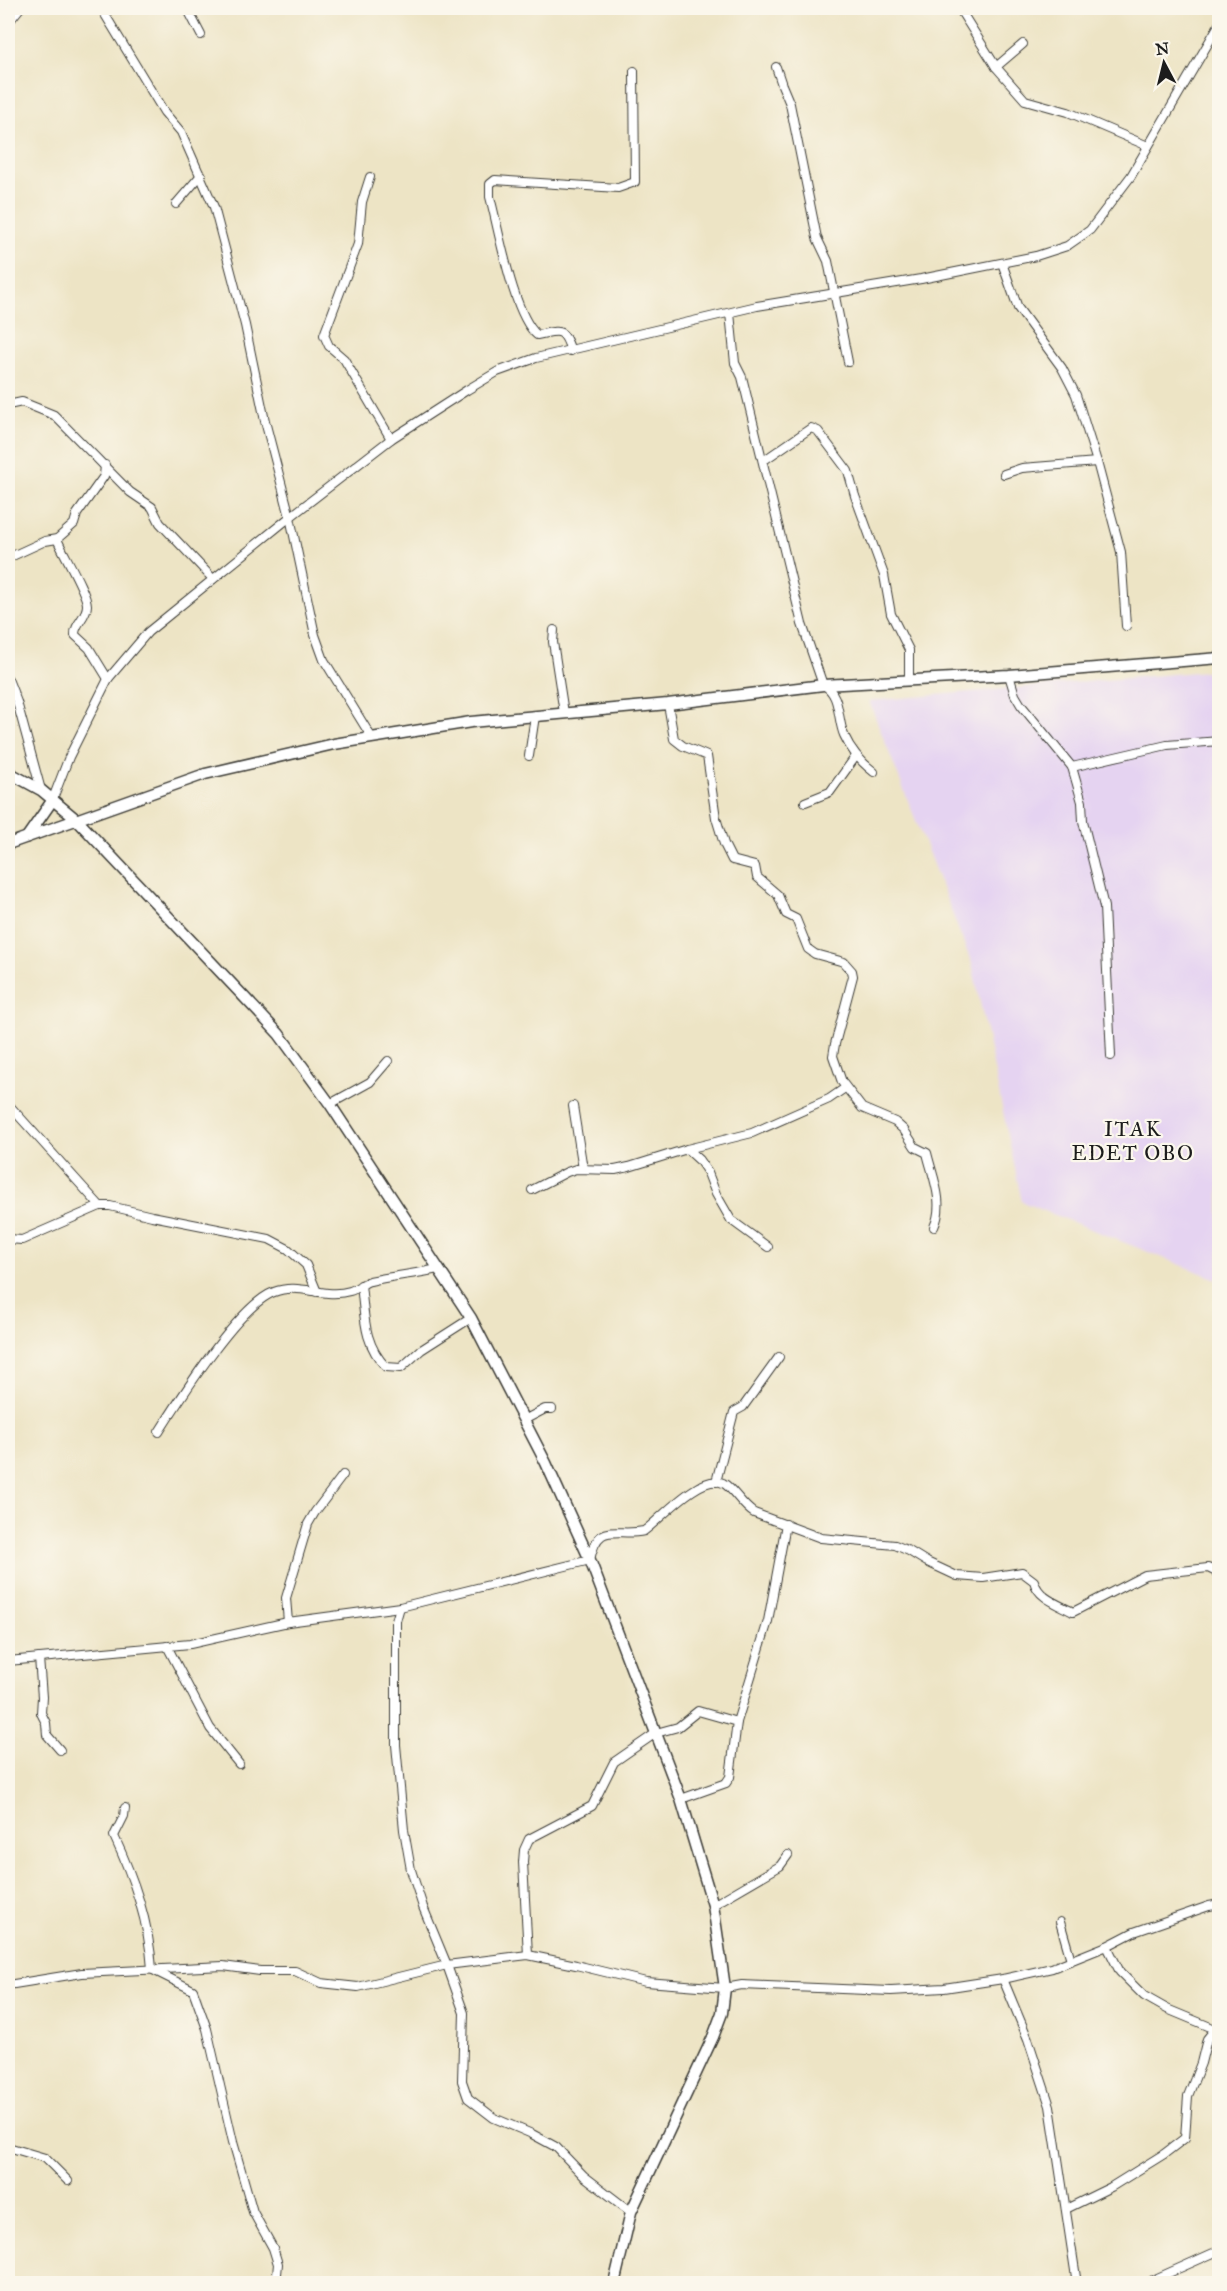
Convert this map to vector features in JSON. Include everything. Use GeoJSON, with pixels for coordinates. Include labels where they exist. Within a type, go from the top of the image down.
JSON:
{"type":"FeatureCollection","features":[{"type":"Feature","properties":{"kind":"street"},"geometry":{"type":"LineString","coordinates":[[8,23],[20,8]]}},
{"type":"Feature","properties":{"kind":"street"},"geometry":{"type":"LineString","coordinates":[[101,8],[134,59],[164,112],[181,132],[214,207],[290,517],[311,620],[324,660],[372,738]]}},
{"type":"Feature","properties":{"kind":"street"},"geometry":{"type":"LineString","coordinates":[[187,8],[201,35]]}},
{"type":"Feature","properties":{"kind":"street"},"geometry":{"type":"LineString","coordinates":[[959,8],[996,67],[1025,100],[1068,112],[1148,146]]}},
{"type":"Feature","properties":{"kind":"street"},"geometry":{"type":"LineString","coordinates":[[27,837],[52,801],[69,757],[108,679],[148,632],[290,517],[391,440],[497,372],[536,358],[757,306],[921,279],[1036,256],[1067,246],[1090,230],[1131,176],[1220,22]]}},
{"type":"Feature","properties":{"kind":"street"},"geometry":{"type":"LineString","coordinates":[[996,67],[1023,44]]}},
{"type":"Feature","properties":{"kind":"street"},"geometry":{"type":"LineString","coordinates":[[776,67],[790,104],[817,238],[827,255],[848,362]]}},
{"type":"Feature","properties":{"kind":"street"},"geometry":{"type":"LineString","coordinates":[[570,351],[563,333],[557,331],[537,336],[528,328],[518,308],[490,196],[490,184],[495,180],[618,188],[635,182],[634,71]]}},
{"type":"Feature","properties":{"kind":"street"},"geometry":{"type":"LineString","coordinates":[[176,204],[201,175]]}},
{"type":"Feature","properties":{"kind":"street"},"geometry":{"type":"LineString","coordinates":[[370,177],[362,202],[358,244],[324,335],[329,346],[344,359],[391,440]]}},
{"type":"Feature","properties":{"kind":"street"},"geometry":{"type":"LineString","coordinates":[[1002,263],[1018,308],[1062,368],[1076,395],[1121,552],[1126,626]]}},
{"type":"Feature","properties":{"kind":"street"},"geometry":{"type":"LineString","coordinates":[[730,313],[735,363],[742,377],[802,624],[823,685],[830,688],[834,694],[844,736],[856,756],[874,771]]}},
{"type":"Feature","properties":{"kind":"street"},"geometry":{"type":"LineString","coordinates":[[8,405],[22,402],[54,414],[130,492],[152,507],[160,523],[213,579]]}},
{"type":"Feature","properties":{"kind":"street"},"geometry":{"type":"LineString","coordinates":[[763,461],[811,428],[818,431],[848,471],[884,575],[891,614],[909,650],[909,681]]}},
{"type":"Feature","properties":{"kind":"street"},"geometry":{"type":"LineString","coordinates":[[1004,474],[1022,468],[1097,462]]}},
{"type":"Feature","properties":{"kind":"street"},"geometry":{"type":"LineString","coordinates":[[8,558],[45,541],[57,539],[74,524],[77,514],[104,476],[105,465]]}},
{"type":"Feature","properties":{"kind":"street"},"geometry":{"type":"LineString","coordinates":[[57,539],[86,595],[87,607],[83,619],[76,628],[75,635],[88,648],[108,679]]}},
{"type":"Feature","properties":{"kind":"street"},"geometry":{"type":"LineString","coordinates":[[554,630],[553,642],[564,713]]}},
{"type":"Feature","properties":{"kind":"street"},"geometry":{"type":"LineString","coordinates":[[8,844],[205,774],[334,744],[471,722],[668,704],[823,685],[1009,675],[1220,658]]}},
{"type":"Feature","properties":{"kind":"street"},"geometry":{"type":"LineString","coordinates":[[1009,675],[1015,695],[1021,705],[1072,767],[1082,802],[1083,821],[1104,907],[1111,1056]]}},
{"type":"Feature","properties":{"kind":"street"},"geometry":{"type":"LineString","coordinates":[[8,679],[17,702],[41,790]]}},
{"type":"Feature","properties":{"kind":"street"},"geometry":{"type":"LineString","coordinates":[[668,704],[674,739],[683,746],[707,756],[716,818],[732,860],[755,866],[758,878],[778,895],[784,911],[796,919],[808,949],[815,954],[844,962],[852,971],[853,976],[834,1044],[833,1056],[845,1088],[862,1108],[895,1122],[904,1130],[915,1147],[927,1153],[939,1204],[939,1215],[934,1227]]}},
{"type":"Feature","properties":{"kind":"street"},"geometry":{"type":"LineString","coordinates":[[529,756],[535,716]]}},
{"type":"Feature","properties":{"kind":"street"},"geometry":{"type":"LineString","coordinates":[[1072,767],[1167,745],[1220,741]]}},
{"type":"Feature","properties":{"kind":"street"},"geometry":{"type":"LineString","coordinates":[[805,802],[830,792],[856,756]]}},
{"type":"Feature","properties":{"kind":"street"},"geometry":{"type":"LineString","coordinates":[[8,772],[41,790],[77,820],[191,938],[279,1034],[330,1104],[471,1318],[546,1463],[590,1560],[681,1798],[713,1905],[725,1988],[722,2013],[713,2037],[631,2212],[614,2283]]}},
{"type":"Feature","properties":{"kind":"street"},"geometry":{"type":"LineString","coordinates":[[330,1104],[370,1082],[388,1060]]}},
{"type":"Feature","properties":{"kind":"street"},"geometry":{"type":"LineString","coordinates":[[532,1190],[567,1172],[583,1168],[615,1170],[752,1133],[829,1099],[845,1088]]}},
{"type":"Feature","properties":{"kind":"street"},"geometry":{"type":"LineString","coordinates":[[8,1104],[100,1206]]}},
{"type":"Feature","properties":{"kind":"street"},"geometry":{"type":"LineString","coordinates":[[573,1106],[583,1168]]}},
{"type":"Feature","properties":{"kind":"street"},"geometry":{"type":"LineString","coordinates":[[687,1149],[708,1173],[716,1194],[732,1220],[768,1247]]}},
{"type":"Feature","properties":{"kind":"street"},"geometry":{"type":"LineString","coordinates":[[8,1239],[22,1240],[100,1206],[110,1206],[269,1239],[288,1249],[306,1265],[317,1292]]}},
{"type":"Feature","properties":{"kind":"street"},"geometry":{"type":"LineString","coordinates":[[159,1432],[181,1396],[235,1324],[262,1297],[286,1288],[303,1288],[317,1292],[350,1292],[368,1282],[438,1269]]}},
{"type":"Feature","properties":{"kind":"street"},"geometry":{"type":"LineString","coordinates":[[361,1285],[368,1342],[376,1357],[386,1368],[401,1368],[421,1350],[471,1318]]}},
{"type":"Feature","properties":{"kind":"street"},"geometry":{"type":"LineString","coordinates":[[716,1482],[734,1412],[743,1407],[779,1357]]}},
{"type":"Feature","properties":{"kind":"street"},"geometry":{"type":"LineString","coordinates":[[524,1420],[545,1409],[552,1409]]}},
{"type":"Feature","properties":{"kind":"street"},"geometry":{"type":"LineString","coordinates":[[288,1622],[286,1598],[308,1524],[343,1475]]}},
{"type":"Feature","properties":{"kind":"street"},"geometry":{"type":"LineString","coordinates":[[590,1560],[595,1540],[601,1535],[618,1531],[644,1531],[669,1509],[700,1487],[716,1482],[724,1484],[749,1510],[821,1538],[895,1545],[957,1576],[983,1578],[1022,1572],[1034,1581],[1035,1588],[1044,1596],[1073,1612],[1145,1575],[1208,1568],[1220,1574]]}},
{"type":"Feature","properties":{"kind":"street"},"geometry":{"type":"LineString","coordinates":[[681,1798],[715,1789],[730,1778],[737,1722],[768,1622],[786,1524]]}},
{"type":"Feature","properties":{"kind":"street"},"geometry":{"type":"LineString","coordinates":[[8,1661],[190,1644],[288,1622],[400,1607],[590,1560]]}},
{"type":"Feature","properties":{"kind":"street"},"geometry":{"type":"LineString","coordinates":[[400,1607],[396,1621],[396,1745],[404,1830],[414,1879],[423,1907],[464,2013],[462,2081],[468,2098],[494,2118],[556,2147],[585,2176],[631,2212]]}},
{"type":"Feature","properties":{"kind":"street"},"geometry":{"type":"LineString","coordinates":[[167,1646],[210,1728],[239,1764]]}},
{"type":"Feature","properties":{"kind":"street"},"geometry":{"type":"LineString","coordinates":[[39,1658],[41,1713],[46,1723],[47,1736],[60,1750]]}},
{"type":"Feature","properties":{"kind":"street"},"geometry":{"type":"LineString","coordinates":[[528,1955],[523,1862],[524,1850],[529,1839],[592,1806],[614,1762],[656,1733],[678,1727],[698,1711],[737,1722]]}},
{"type":"Feature","properties":{"kind":"street"},"geometry":{"type":"LineString","coordinates":[[125,1808],[124,1816],[114,1836],[137,1890],[151,1941],[152,1969]]}},
{"type":"Feature","properties":{"kind":"street"},"geometry":{"type":"LineString","coordinates":[[713,1905],[780,1866],[788,1855]]}},
{"type":"Feature","properties":{"kind":"street"},"geometry":{"type":"LineString","coordinates":[[8,1985],[82,1973],[223,1966],[260,1971],[295,1971],[321,1983],[358,1987],[447,1965],[528,1955],[646,1982],[725,1988],[742,1985],[891,1991],[944,1988],[1035,1972],[1107,1947],[1134,1932],[1220,1904]]}},
{"type":"Feature","properties":{"kind":"street"},"geometry":{"type":"LineString","coordinates":[[1060,1922],[1071,1960]]}},
{"type":"Feature","properties":{"kind":"street"},"geometry":{"type":"LineString","coordinates":[[1066,2209],[1112,2187],[1185,2138],[1188,2097],[1201,2063],[1206,2039],[1218,2029],[1167,2009],[1144,1996],[1120,1972],[1107,1947]]}},
{"type":"Feature","properties":{"kind":"street"},"geometry":{"type":"LineString","coordinates":[[152,1969],[193,1990],[207,2029],[232,2142],[253,2212],[273,2248],[278,2264],[276,2283]]}},
{"type":"Feature","properties":{"kind":"street"},"geometry":{"type":"LineString","coordinates":[[1003,1979],[1032,2050],[1050,2106],[1077,2283]]}},
{"type":"Feature","properties":{"kind":"street"},"geometry":{"type":"LineString","coordinates":[[8,2147],[45,2158],[68,2181]]}},
{"type":"Feature","properties":{"kind":"street"},"geometry":{"type":"LineString","coordinates":[[1144,2283],[1220,2250]]}},
{"type":"Feature","properties":{"kind":"shaded area"},"geometry":{"type":"Polygon","coordinates":[[[1219,670],[1219,1280],[1022,1202],[972,964],[869,701],[1219,670]]]}},
{"type":"Feature","properties":{"kind":"district","name":"ITAK EDET OBO"},"geometry":{"type":"Point","coordinates":[1133,1141]}}]}
